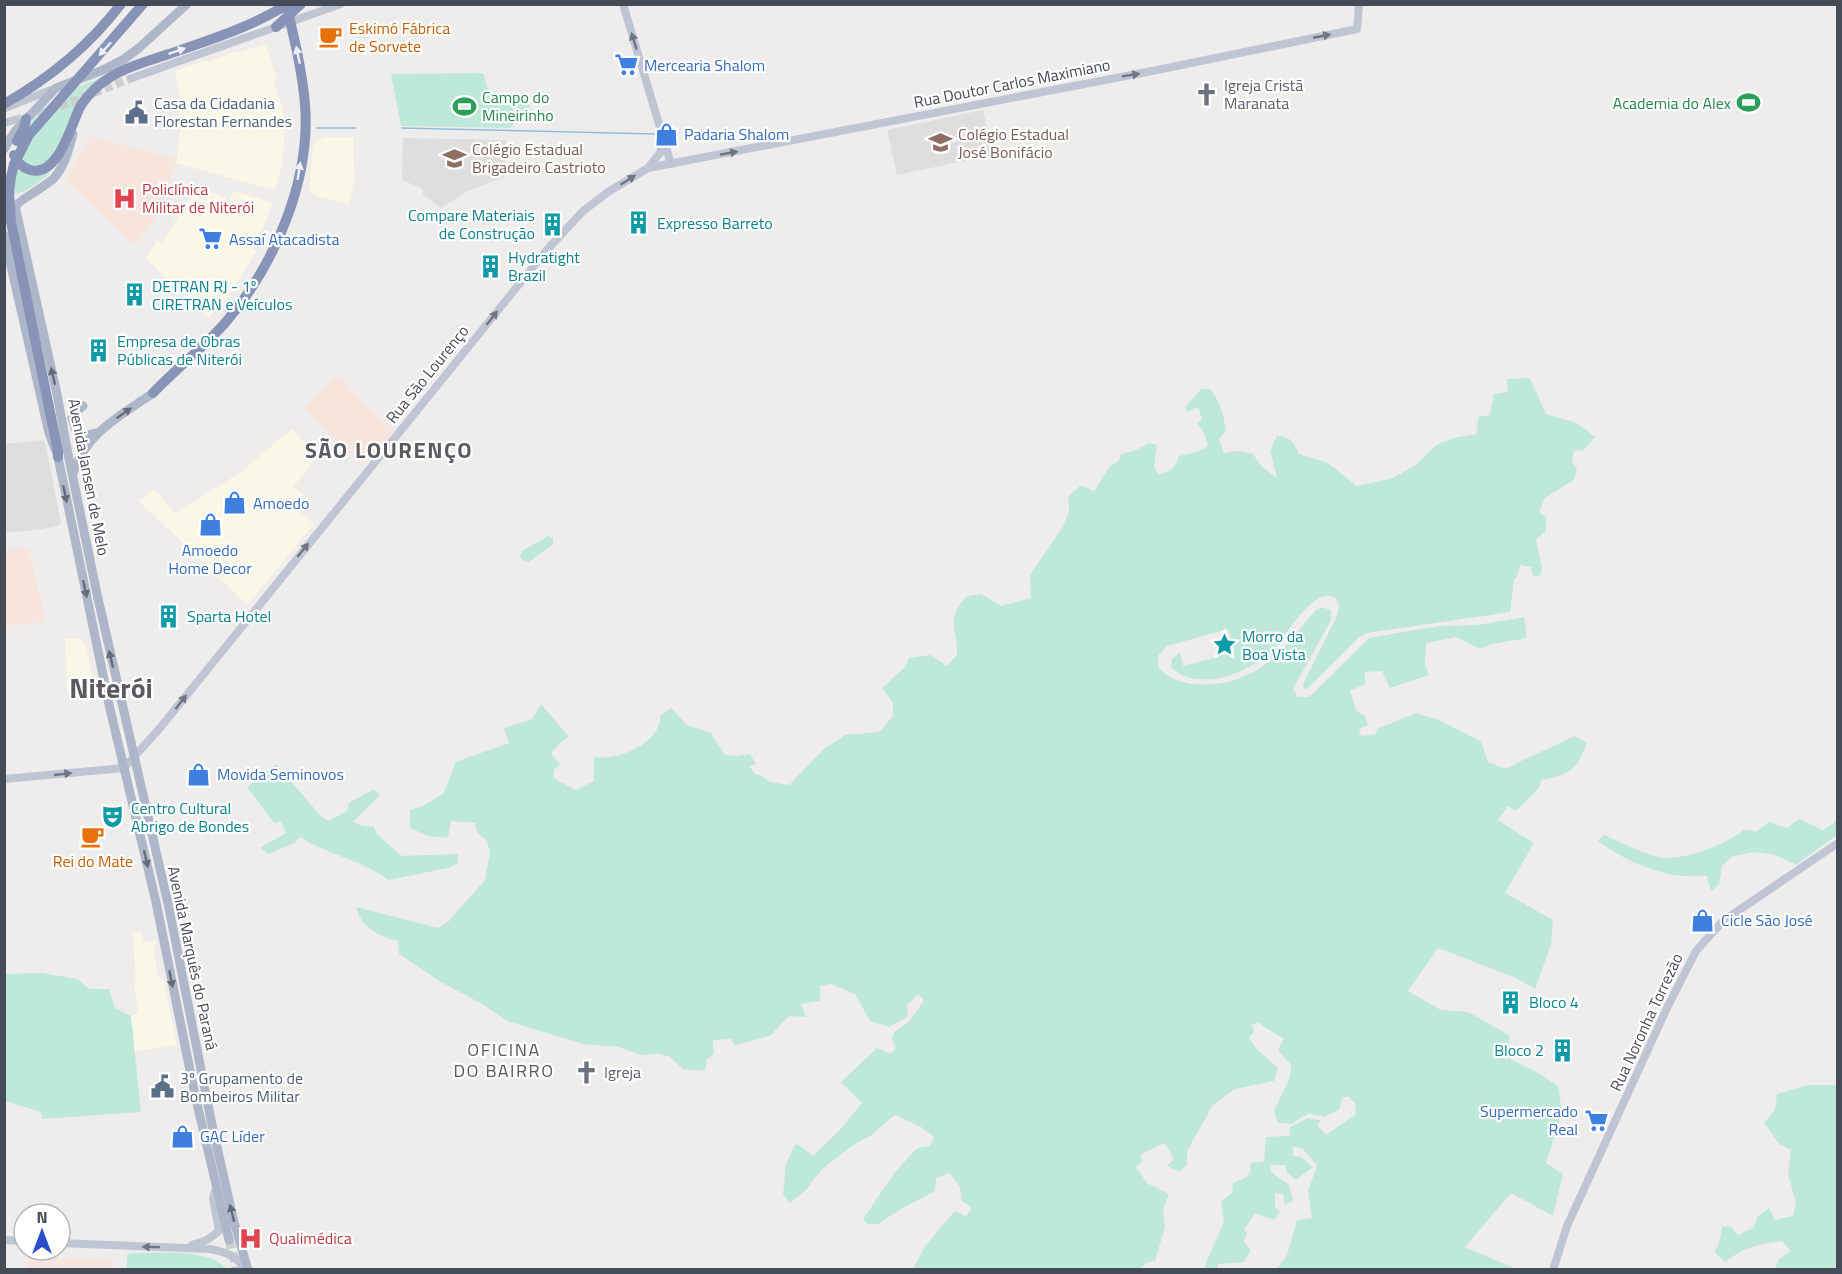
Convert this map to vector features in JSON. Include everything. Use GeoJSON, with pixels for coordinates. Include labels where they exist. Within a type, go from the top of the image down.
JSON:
{"type":"FeatureCollection","features":[{"type":"Feature","properties":{"kind":"highway"},"geometry":{"type":"LineString","coordinates":[[4,106],[70,59],[93,38],[121,4]]}},
{"type":"Feature","properties":{"kind":"highway"},"geometry":{"type":"LineString","coordinates":[[58,457],[48,395],[11,222],[9,192],[11,177],[14,164],[28,135],[143,4]]}},
{"type":"Feature","properties":{"kind":"highway"},"geometry":{"type":"LineString","coordinates":[[26,119],[15,146],[14,157],[24,167],[36,171],[49,167],[56,160],[84,100],[98,86],[120,72],[238,29],[287,4],[301,70],[305,106],[304,141],[296,191],[274,250],[229,318],[153,393]]}},
{"type":"Feature","properties":{"kind":"highway"},"geometry":{"type":"LineString","coordinates":[[276,27],[301,4]]}},
{"type":"Feature","properties":{"kind":"main road"},"geometry":{"type":"LineString","coordinates":[[168,21],[181,4]]}},
{"type":"Feature","properties":{"kind":"main road"},"geometry":{"type":"LineString","coordinates":[[4,106],[103,70],[124,59],[187,4]]}},
{"type":"Feature","properties":{"kind":"main road"},"geometry":{"type":"LineString","coordinates":[[132,78],[341,4]]}},
{"type":"Feature","properties":{"kind":"main road"},"geometry":{"type":"LineString","coordinates":[[623,4],[663,138],[667,165]]}},
{"type":"Feature","properties":{"kind":"main road","name":"Rua Doutor Carlos Maximiano"},"geometry":{"type":"LineString","coordinates":[[667,165],[1358,29],[1359,4]]}},
{"type":"Feature","properties":{"kind":"main road"},"geometry":{"type":"LineString","coordinates":[[4,149],[16,130],[56,88]]}},
{"type":"Feature","properties":{"kind":"main road","name":"Avenida Jansen de Melo"},"geometry":{"type":"LineString","coordinates":[[78,111],[60,170],[41,189],[18,203],[16,215],[57,393],[72,475],[133,757]]}},
{"type":"Feature","properties":{"kind":"main road"},"geometry":{"type":"LineString","coordinates":[[648,168],[660,153],[663,138]]}},
{"type":"Feature","properties":{"kind":"main road","name":"Rua São Lourenço"},"geometry":{"type":"LineString","coordinates":[[124,768],[160,728],[505,301],[574,220],[608,192],[648,168],[667,165]]}},
{"type":"Feature","properties":{"kind":"main road","name":"Avenida Jansen de Melo"},"geometry":{"type":"LineString","coordinates":[[4,235],[49,433],[58,457],[124,768]]}},
{"type":"Feature","properties":{"kind":"main road"},"geometry":{"type":"LineString","coordinates":[[8,251],[16,242],[21,243],[24,248]]}},
{"type":"Feature","properties":{"kind":"main road"},"geometry":{"type":"LineString","coordinates":[[72,475],[83,450],[96,433],[153,393]]}},
{"type":"Feature","properties":{"kind":"main road"},"geometry":{"type":"LineString","coordinates":[[83,406],[72,418],[74,427],[83,436],[96,433]]}},
{"type":"Feature","properties":{"kind":"main road","name":"Avenida Marquês do Paraná"},"geometry":{"type":"LineString","coordinates":[[133,757],[168,909],[209,1111],[247,1269]]}},
{"type":"Feature","properties":{"kind":"main road"},"geometry":{"type":"LineString","coordinates":[[4,779],[124,768]]}},
{"type":"Feature","properties":{"kind":"main road","name":"Avenida Marquês do Paraná"},"geometry":{"type":"LineString","coordinates":[[124,768],[160,922],[185,1068],[199,1113],[229,1240]]}},
{"type":"Feature","properties":{"kind":"main road","name":"Rua Noronha Torrezão"},"geometry":{"type":"LineString","coordinates":[[1553,1269],[1567,1226],[1667,1008],[1696,951],[1723,921],[1838,843]]}},
{"type":"Feature","properties":{"kind":"main road"},"geometry":{"type":"LineString","coordinates":[[185,1068],[199,1066]]}},
{"type":"Feature","properties":{"kind":"main road"},"geometry":{"type":"LineString","coordinates":[[199,1113],[209,1111]]}},
{"type":"Feature","properties":{"kind":"main road"},"geometry":{"type":"LineString","coordinates":[[183,1247],[207,1240],[219,1231],[213,1198],[216,1188]]}},
{"type":"Feature","properties":{"kind":"main road"},"geometry":{"type":"LineString","coordinates":[[72,1243],[210,1249],[230,1254],[247,1269]]}},
{"type":"Feature","properties":{"kind":"shaded area"},"geometry":{"type":"Polygon","coordinates":[[[264,45],[277,79],[274,81],[285,119],[283,157],[277,185],[274,189],[270,189],[176,163],[181,102],[175,71],[207,60],[209,62],[236,51],[237,53],[264,45]]]}},
{"type":"Feature","properties":{"kind":"shaded area","name":"Colégio Estadual José Bonifácio"},"geometry":{"type":"Polygon","coordinates":[[[983,110],[993,155],[897,175],[887,130],[983,110]]]}},
{"type":"Feature","properties":{"kind":"shaded area","name":"Policlínica Militar de Niterói"},"geometry":{"type":"Polygon","coordinates":[[[88,136],[177,159],[160,211],[139,242],[133,244],[66,181],[79,154],[86,146],[88,136]]]}},
{"type":"Feature","properties":{"kind":"shaded area"},"geometry":{"type":"Polygon","coordinates":[[[326,137],[353,137],[354,182],[349,204],[317,196],[309,188],[313,145],[326,137]]]}},
{"type":"Feature","properties":{"kind":"shaded area","name":"Colégio Estadual Brigadeiro Castrioto"},"geometry":{"type":"Polygon","coordinates":[[[403,138],[506,140],[505,177],[468,191],[441,208],[423,195],[423,189],[402,180],[403,138]]]}},
{"type":"Feature","properties":{"kind":"shaded area","name":"Assaí Atacadista"},"geometry":{"type":"Polygon","coordinates":[[[202,187],[229,201],[235,191],[273,203],[260,234],[251,247],[256,251],[227,298],[208,318],[146,258],[157,241],[162,243],[193,193],[202,187]]]}},
{"type":"Feature","properties":{"kind":"shaded area"},"geometry":{"type":"Polygon","coordinates":[[[336,376],[339,380],[342,379],[363,403],[395,430],[363,466],[304,408],[336,376]]]}},
{"type":"Feature","properties":{"kind":"shaded area"},"geometry":{"type":"Polygon","coordinates":[[[292,429],[318,456],[293,487],[304,494],[293,508],[314,524],[247,605],[139,501],[154,490],[176,514],[242,471],[292,429]]]}},
{"type":"Feature","properties":{"kind":"shaded area"},"geometry":{"type":"Polygon","coordinates":[[[40,440],[45,442],[61,523],[58,526],[36,530],[5,533],[5,444],[40,440]]]}},
{"type":"Feature","properties":{"kind":"shaded area"},"geometry":{"type":"Polygon","coordinates":[[[29,548],[46,622],[5,626],[5,550],[29,548]]]}},
{"type":"Feature","properties":{"kind":"shaded area"},"geometry":{"type":"Polygon","coordinates":[[[65,638],[79,639],[86,645],[94,689],[67,690],[65,638]]]}},
{"type":"Feature","properties":{"kind":"shaded area"},"geometry":{"type":"Polygon","coordinates":[[[142,932],[143,942],[157,941],[153,947],[158,977],[164,982],[177,1045],[135,1052],[131,1016],[138,1012],[134,981],[136,981],[133,933],[142,932]]]}},
{"type":"Feature","properties":{"kind":"shaded area"},"geometry":{"type":"Polygon","coordinates":[[[72,1259],[113,1261],[113,1269],[27,1269],[27,1262],[72,1262],[72,1259]]]}},
{"type":"Feature","properties":{"kind":"green space","name":"Campo do Mineirinho"},"geometry":{"type":"Polygon","coordinates":[[[483,73],[491,98],[526,98],[533,116],[514,123],[510,128],[401,126],[391,74],[483,73]]]}},
{"type":"Feature","properties":{"kind":"green space"},"geometry":{"type":"Polygon","coordinates":[[[100,78],[85,91],[78,102],[57,151],[44,165],[28,166],[22,160],[22,139],[37,115],[66,93],[100,78]]]}},
{"type":"Feature","properties":{"kind":"green space"},"geometry":{"type":"Polygon","coordinates":[[[17,169],[34,175],[51,172],[30,188],[6,196],[17,169]]]}},
{"type":"Feature","properties":{"kind":"green space"},"geometry":{"type":"Polygon","coordinates":[[[1530,378],[1546,414],[1577,423],[1595,437],[1584,450],[1574,451],[1572,462],[1577,468],[1574,480],[1545,498],[1539,512],[1546,517],[1546,531],[1536,539],[1542,567],[1540,577],[1533,575],[1531,567],[1520,565],[1517,577],[1514,579],[1510,612],[1367,633],[1358,638],[1306,690],[1303,687],[1304,682],[1337,616],[1339,606],[1337,599],[1330,596],[1321,597],[1312,603],[1272,650],[1242,671],[1205,680],[1182,675],[1171,667],[1172,659],[1180,652],[1183,666],[1235,652],[1228,629],[1167,646],[1158,656],[1159,669],[1179,681],[1205,685],[1231,681],[1256,671],[1277,655],[1316,610],[1323,607],[1331,611],[1331,620],[1293,689],[1298,697],[1309,697],[1369,638],[1439,626],[1478,625],[1524,617],[1527,638],[1492,644],[1480,649],[1456,637],[1426,643],[1425,664],[1429,675],[1390,688],[1382,671],[1365,672],[1365,684],[1350,691],[1356,710],[1365,716],[1368,725],[1359,729],[1361,736],[1376,734],[1377,729],[1416,713],[1439,720],[1481,741],[1488,762],[1506,769],[1574,736],[1587,743],[1571,770],[1559,776],[1541,780],[1539,788],[1516,811],[1508,806],[1498,820],[1534,843],[1505,893],[1553,920],[1551,945],[1535,989],[1516,978],[1438,948],[1408,991],[1441,1010],[1468,1012],[1509,1035],[1510,1059],[1558,1086],[1562,1113],[1546,1163],[1563,1174],[1553,1216],[1511,1193],[1465,1247],[1516,1269],[1277,1269],[1287,1255],[1297,1220],[1312,1218],[1308,1191],[1317,1165],[1302,1148],[1293,1147],[1293,1156],[1301,1157],[1313,1167],[1296,1180],[1287,1173],[1285,1165],[1270,1165],[1271,1172],[1289,1185],[1293,1200],[1285,1205],[1283,1194],[1275,1193],[1275,1207],[1280,1211],[1274,1220],[1255,1213],[1244,1230],[1247,1233],[1244,1242],[1251,1250],[1244,1262],[1218,1264],[1217,1269],[1205,1269],[1224,1222],[1221,1201],[1232,1193],[1233,1183],[1247,1177],[1251,1169],[1250,1163],[1264,1161],[1266,1137],[1289,1136],[1290,1127],[1308,1118],[1321,1120],[1317,1125],[1326,1135],[1356,1114],[1355,1103],[1349,1097],[1343,1097],[1339,1110],[1324,1117],[1309,1113],[1291,1124],[1278,1123],[1274,1111],[1290,1077],[1291,1065],[1278,1050],[1284,1039],[1257,1022],[1252,1025],[1254,1032],[1249,1038],[1256,1048],[1278,1068],[1274,1081],[1235,1089],[1213,1105],[1187,1151],[1187,1164],[1180,1172],[1167,1166],[1174,1159],[1165,1143],[1141,1154],[1142,1162],[1136,1167],[1147,1183],[1169,1194],[1163,1211],[1165,1227],[1155,1261],[1148,1262],[1139,1270],[913,1269],[925,1246],[955,1211],[966,1216],[972,1208],[962,1201],[960,1187],[949,1173],[936,1178],[935,1191],[878,1224],[867,1224],[863,1219],[895,1172],[917,1148],[930,1146],[934,1137],[921,1127],[895,1115],[870,1136],[853,1145],[821,1170],[806,1190],[790,1203],[783,1194],[786,1164],[796,1143],[813,1156],[839,1131],[862,1103],[841,1082],[877,1048],[891,1054],[896,1048],[892,1039],[894,1032],[909,1022],[924,1000],[918,994],[907,1005],[908,1016],[889,1027],[870,1021],[855,994],[831,984],[820,986],[820,1001],[801,1004],[806,1017],[789,1016],[770,1036],[735,1045],[731,1039],[713,1040],[714,1054],[707,1059],[705,1071],[683,1069],[669,1056],[641,1055],[618,1047],[583,1044],[507,1021],[484,1005],[439,981],[399,954],[398,941],[372,930],[358,914],[356,907],[438,928],[448,922],[485,880],[490,852],[487,841],[477,832],[475,823],[451,821],[448,838],[428,836],[410,828],[410,810],[423,806],[444,793],[455,762],[509,743],[504,728],[532,719],[541,704],[569,737],[551,753],[560,765],[554,770],[554,778],[575,790],[594,781],[594,757],[626,753],[646,742],[658,726],[660,716],[671,708],[687,725],[711,733],[725,755],[750,754],[756,764],[749,766],[755,774],[770,782],[789,785],[824,749],[845,735],[879,732],[893,716],[893,703],[882,688],[905,667],[909,658],[930,655],[947,666],[957,655],[954,618],[960,604],[967,596],[981,594],[1001,606],[1031,598],[1030,575],[1062,528],[1069,512],[1068,497],[1081,485],[1094,491],[1110,466],[1119,461],[1121,454],[1149,443],[1157,445],[1154,467],[1158,474],[1172,469],[1179,456],[1197,452],[1208,446],[1204,433],[1197,423],[1202,419],[1198,407],[1187,412],[1185,408],[1201,389],[1210,389],[1221,409],[1226,431],[1219,439],[1224,453],[1238,451],[1253,454],[1262,467],[1277,478],[1270,451],[1277,436],[1286,437],[1293,443],[1299,454],[1328,463],[1357,486],[1393,478],[1416,465],[1436,445],[1453,438],[1477,434],[1478,417],[1490,415],[1494,394],[1508,392],[1507,379],[1530,378]]]}},
{"type":"Feature","properties":{"kind":"green space"},"geometry":{"type":"Polygon","coordinates":[[[548,536],[553,538],[553,544],[529,562],[522,560],[520,556],[522,551],[548,536]]]}},
{"type":"Feature","properties":{"kind":"green space"},"geometry":{"type":"Polygon","coordinates":[[[276,764],[320,815],[328,821],[347,811],[349,803],[374,789],[380,795],[353,822],[374,827],[377,834],[402,856],[458,854],[458,863],[448,868],[389,880],[368,867],[322,849],[300,837],[294,843],[268,854],[260,848],[286,833],[281,822],[274,823],[247,787],[276,764]]]}},
{"type":"Feature","properties":{"kind":"green space"},"geometry":{"type":"Polygon","coordinates":[[[1799,819],[1823,830],[1837,821],[1837,835],[1796,865],[1775,855],[1755,852],[1733,856],[1722,866],[1719,885],[1711,891],[1707,876],[1677,876],[1653,870],[1624,857],[1598,841],[1604,835],[1659,857],[1686,856],[1707,850],[1744,830],[1757,831],[1769,822],[1787,828],[1799,819]]]}},
{"type":"Feature","properties":{"kind":"green space"},"geometry":{"type":"Polygon","coordinates":[[[42,973],[77,979],[90,989],[109,989],[115,1008],[131,1016],[141,1112],[42,1119],[41,1112],[5,1101],[5,974],[42,973]]]}},
{"type":"Feature","properties":{"kind":"green space"},"geometry":{"type":"Polygon","coordinates":[[[1808,1085],[1837,1085],[1837,1269],[1775,1269],[1779,1259],[1791,1251],[1782,1241],[1752,1247],[1725,1262],[1715,1252],[1722,1226],[1731,1227],[1738,1235],[1753,1228],[1758,1216],[1769,1208],[1775,1220],[1793,1216],[1796,1203],[1788,1174],[1791,1150],[1779,1144],[1764,1123],[1775,1110],[1777,1094],[1808,1085]]]}},
{"type":"Feature","properties":{"kind":"green space"},"geometry":{"type":"Polygon","coordinates":[[[131,1253],[196,1255],[219,1262],[227,1269],[127,1269],[127,1255],[131,1253]]]}},
{"type":"Feature","properties":{"kind":"waterway"},"geometry":{"type":"LineString","coordinates":[[317,128],[356,128]]}},
{"type":"Feature","properties":{"kind":"waterway"},"geometry":{"type":"LineString","coordinates":[[402,128],[656,134]]}},
{"type":"Feature","properties":{"kind":"tunnel"},"geometry":{"type":"LineString","coordinates":[[14,120],[54,109],[132,78]]}},
{"type":"Feature","properties":{"kind":"tunnel"},"geometry":{"type":"LineString","coordinates":[[229,1240],[237,1270]]}},
{"type":"Feature","properties":{"kind":"place","name":"Eskimó Fábrica de Sorvete"},"geometry":{"type":"Point","coordinates":[331,37]}},
{"type":"Feature","properties":{"kind":"place","name":"Mercearia Shalom"},"geometry":{"type":"Point","coordinates":[626,65]}},
{"type":"Feature","properties":{"kind":"place","name":"Igreja Cristã Maranata"},"geometry":{"type":"Point","coordinates":[1206,94]}},
{"type":"Feature","properties":{"kind":"place","name":"Academia do Alex"},"geometry":{"type":"Point","coordinates":[1749,103]}},
{"type":"Feature","properties":{"kind":"place","name":"Campo do Mineirinho"},"geometry":{"type":"Point","coordinates":[464,106]}},
{"type":"Feature","properties":{"kind":"place","name":"Casa da Cidadania Florestan Fernandes"},"geometry":{"type":"Point","coordinates":[136,112]}},
{"type":"Feature","properties":{"kind":"place","name":"Padaria Shalom"},"geometry":{"type":"Point","coordinates":[666,134]}},
{"type":"Feature","properties":{"kind":"place","name":"Colégio Estadual José Bonifácio"},"geometry":{"type":"Point","coordinates":[940,143]}},
{"type":"Feature","properties":{"kind":"place","name":"Colégio Estadual Brigadeiro Castrioto"},"geometry":{"type":"Point","coordinates":[454,158]}},
{"type":"Feature","properties":{"kind":"place","name":"Policlínica Militar de Niterói"},"geometry":{"type":"Point","coordinates":[124,198]}},
{"type":"Feature","properties":{"kind":"place","name":"Expresso Barreto"},"geometry":{"type":"Point","coordinates":[639,223]}},
{"type":"Feature","properties":{"kind":"place","name":"Compare Materiais de Construção"},"geometry":{"type":"Point","coordinates":[553,224]}},
{"type":"Feature","properties":{"kind":"place","name":"Assaí Atacadista"},"geometry":{"type":"Point","coordinates":[211,239]}},
{"type":"Feature","properties":{"kind":"place","name":"Hydratight Brazil"},"geometry":{"type":"Point","coordinates":[490,266]}},
{"type":"Feature","properties":{"kind":"place","name":"DETRAN RJ - 1º CIRETRAN e Veículos"},"geometry":{"type":"Point","coordinates":[134,295]}},
{"type":"Feature","properties":{"kind":"place","name":"Empresa de Obras Públicas de Niterói"},"geometry":{"type":"Point","coordinates":[99,350]}},
{"type":"Feature","properties":{"kind":"place","name":"Amoedo"},"geometry":{"type":"Point","coordinates":[235,503]}},
{"type":"Feature","properties":{"kind":"place","name":"Amoedo Home Decor"},"geometry":{"type":"Point","coordinates":[210,525]}},
{"type":"Feature","properties":{"kind":"place","name":"Sparta Hotel"},"geometry":{"type":"Point","coordinates":[169,616]}},
{"type":"Feature","properties":{"kind":"place","name":"Morro da Boa Vista"},"geometry":{"type":"Point","coordinates":[1224,645]}},
{"type":"Feature","properties":{"kind":"place","name":"Movida Seminovos"},"geometry":{"type":"Point","coordinates":[199,774]}},
{"type":"Feature","properties":{"kind":"place","name":"Centro Cultural Abrigo de Bondes"},"geometry":{"type":"Point","coordinates":[113,817]}},
{"type":"Feature","properties":{"kind":"place","name":"Rei do Mate"},"geometry":{"type":"Point","coordinates":[93,836]}},
{"type":"Feature","properties":{"kind":"place","name":"Cicle São José"},"geometry":{"type":"Point","coordinates":[1703,920]}},
{"type":"Feature","properties":{"kind":"place","name":"Bloco 4"},"geometry":{"type":"Point","coordinates":[1511,1002]}},
{"type":"Feature","properties":{"kind":"place","name":"Bloco 2"},"geometry":{"type":"Point","coordinates":[1562,1050]}},
{"type":"Feature","properties":{"kind":"place","name":"Igreja"},"geometry":{"type":"Point","coordinates":[586,1072]}},
{"type":"Feature","properties":{"kind":"place","name":"3º Grupamento de Bombeiros Militar"},"geometry":{"type":"Point","coordinates":[162,1087]}},
{"type":"Feature","properties":{"kind":"place","name":"Supermercado Real"},"geometry":{"type":"Point","coordinates":[1596,1120]}},
{"type":"Feature","properties":{"kind":"place","name":"GAC Líder"},"geometry":{"type":"Point","coordinates":[182,1136]}},
{"type":"Feature","properties":{"kind":"place","name":"Qualimédica"},"geometry":{"type":"Point","coordinates":[251,1238]}},
{"type":"Feature","properties":{"kind":"district","name":"SÃO LOURENÇO"},"geometry":{"type":"Point","coordinates":[389,450]}},
{"type":"Feature","properties":{"kind":"district","name":"Niterói"},"geometry":{"type":"Point","coordinates":[111,688]}},
{"type":"Feature","properties":{"kind":"district","name":"OFICINA DO BAIRRO"},"geometry":{"type":"Point","coordinates":[504,1060]}}]}
